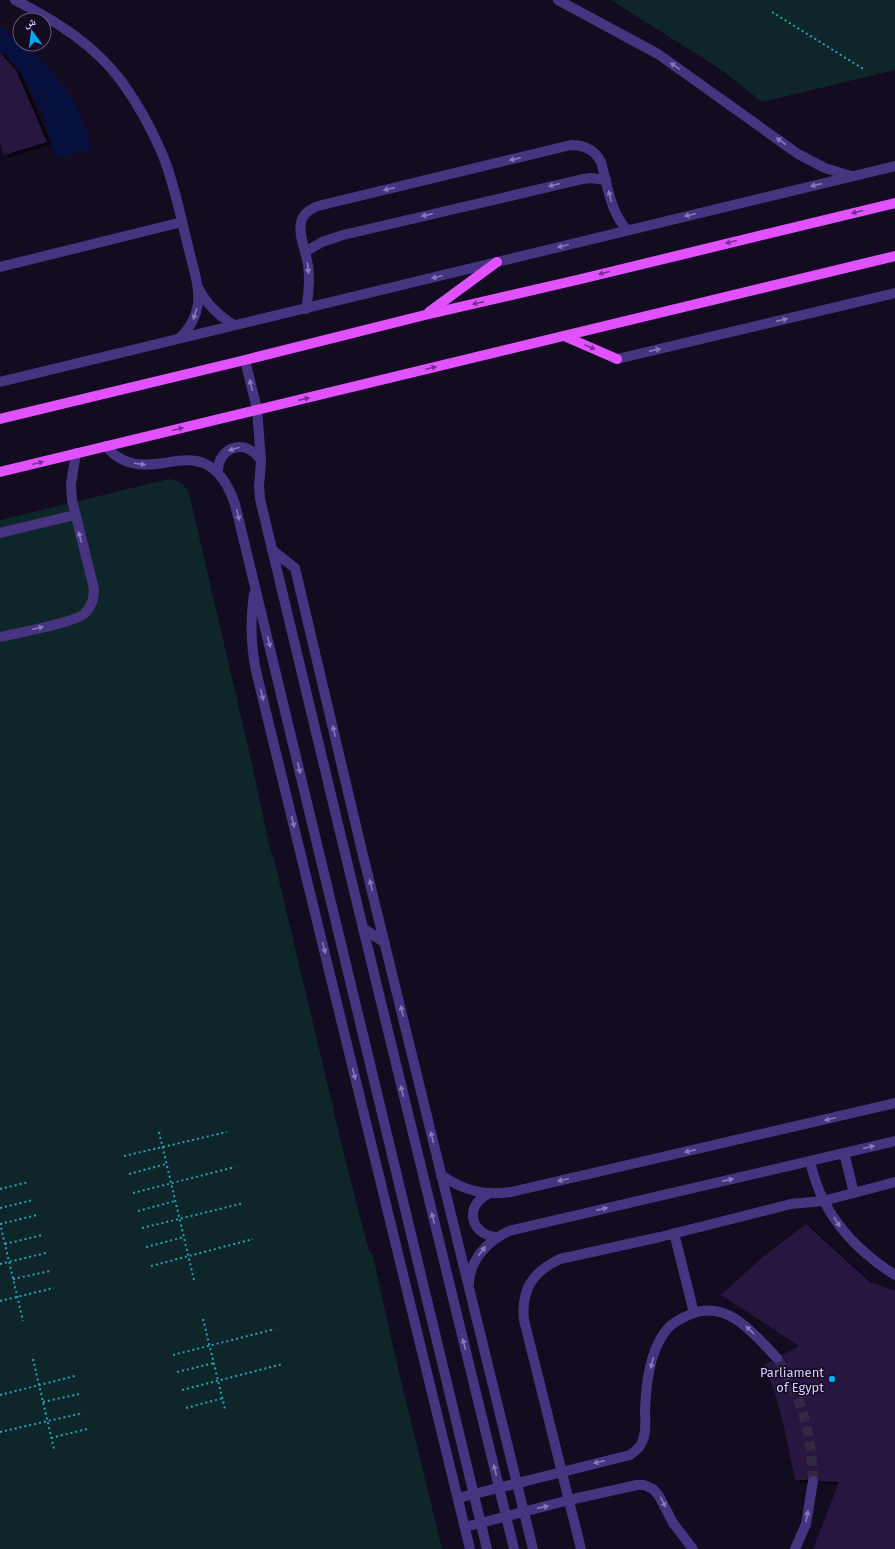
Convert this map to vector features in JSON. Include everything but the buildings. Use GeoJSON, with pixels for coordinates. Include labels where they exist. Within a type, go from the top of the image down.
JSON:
{"type":"FeatureCollection","features":[{"type":"Feature","properties":{"kind":"main road"},"geometry":{"type":"LineString","coordinates":[[0,419],[425,315],[895,203]]}},
{"type":"Feature","properties":{"kind":"main road"},"geometry":{"type":"LineString","coordinates":[[0,472],[895,256]]}},
{"type":"Feature","properties":{"kind":"main road"},"geometry":{"type":"LineString","coordinates":[[425,315],[497,262]]}},
{"type":"Feature","properties":{"kind":"main road"},"geometry":{"type":"LineString","coordinates":[[564,336],[617,359]]}},
{"type":"Feature","properties":{"kind":"street"},"geometry":{"type":"LineString","coordinates":[[15,0],[50,18],[94,50],[122,82],[144,118],[161,152],[182,222],[198,294],[197,310],[190,326],[180,338]]}},
{"type":"Feature","properties":{"kind":"street"},"geometry":{"type":"LineString","coordinates":[[558,0],[658,54],[805,158],[825,168],[853,177]]}},
{"type":"Feature","properties":{"kind":"street"},"geometry":{"type":"LineString","coordinates":[[306,309],[309,280],[305,252],[300,232],[302,220],[310,210],[322,205],[571,145],[584,147],[595,153],[601,162],[614,213],[627,230]]}},
{"type":"Feature","properties":{"kind":"street"},"geometry":{"type":"LineString","coordinates":[[0,382],[895,166]]}},
{"type":"Feature","properties":{"kind":"street"},"geometry":{"type":"LineString","coordinates":[[305,252],[322,242],[343,235],[583,179],[598,178],[606,180]]}},
{"type":"Feature","properties":{"kind":"street"},"geometry":{"type":"LineString","coordinates":[[0,267],[182,222]]}},
{"type":"Feature","properties":{"kind":"street"},"geometry":{"type":"LineString","coordinates":[[197,286],[208,305],[225,320],[234,325]]}},
{"type":"Feature","properties":{"kind":"street"},"geometry":{"type":"LineString","coordinates":[[617,359],[895,293]]}},
{"type":"Feature","properties":{"kind":"street"},"geometry":{"type":"LineString","coordinates":[[245,360],[257,409],[261,461],[259,486],[260,499],[514,1549]]}},
{"type":"Feature","properties":{"kind":"street"},"geometry":{"type":"LineString","coordinates":[[106,446],[114,455],[126,461],[138,464],[151,465],[176,460],[189,460],[202,463],[213,469],[230,489],[256,588],[488,1549]]}},
{"type":"Feature","properties":{"kind":"street"},"geometry":{"type":"LineString","coordinates":[[218,474],[218,468],[222,457],[226,452],[236,447],[253,450],[258,454],[261,461]]}},
{"type":"Feature","properties":{"kind":"street"},"geometry":{"type":"LineString","coordinates":[[0,637],[77,618],[88,609],[94,596],[94,589],[75,515],[71,484],[76,453]]}},
{"type":"Feature","properties":{"kind":"street"},"geometry":{"type":"LineString","coordinates":[[0,534],[75,515]]}},
{"type":"Feature","properties":{"kind":"street"},"geometry":{"type":"LineString","coordinates":[[272,550],[295,568],[441,1175],[533,1549]]}},
{"type":"Feature","properties":{"kind":"street"},"geometry":{"type":"LineString","coordinates":[[256,588],[253,601],[252,632],[253,655],[256,671],[470,1549]]}},
{"type":"Feature","properties":{"kind":"street"},"geometry":{"type":"LineString","coordinates":[[363,928],[385,943]]}},
{"type":"Feature","properties":{"kind":"street"},"geometry":{"type":"LineString","coordinates":[[496,1237],[488,1236],[481,1232],[473,1219],[473,1211],[476,1204],[481,1197],[488,1194],[519,1190],[895,1103]]}},
{"type":"Feature","properties":{"kind":"street"},"geometry":{"type":"LineString","coordinates":[[469,1287],[472,1266],[478,1255],[486,1245],[496,1237],[509,1231],[895,1140]]}},
{"type":"Feature","properties":{"kind":"street"},"geometry":{"type":"LineString","coordinates":[[844,1153],[854,1193]]}},
{"type":"Feature","properties":{"kind":"street"},"geometry":{"type":"LineString","coordinates":[[810,1161],[823,1201],[841,1229],[858,1247],[877,1263],[895,1275]]}},
{"type":"Feature","properties":{"kind":"street"},"geometry":{"type":"LineString","coordinates":[[441,1175],[463,1188],[488,1194]]}},
{"type":"Feature","properties":{"kind":"street"},"geometry":{"type":"LineString","coordinates":[[580,1549],[524,1320],[525,1295],[530,1283],[538,1272],[548,1264],[560,1259],[792,1204],[823,1201],[895,1182]]}},
{"type":"Feature","properties":{"kind":"street"},"geometry":{"type":"LineString","coordinates":[[674,1233],[694,1313]]}},
{"type":"Feature","properties":{"kind":"street"},"geometry":{"type":"LineString","coordinates":[[458,1498],[517,1482],[630,1455],[637,1450],[642,1444],[644,1436],[647,1388],[656,1349],[662,1336],[670,1326],[681,1318],[694,1313],[708,1311],[723,1313],[737,1319],[748,1328],[777,1358]]}},
{"type":"Feature","properties":{"kind":"street"},"geometry":{"type":"LineString","coordinates":[[796,1549],[806,1524],[813,1480]]}},
{"type":"Feature","properties":{"kind":"street"},"geometry":{"type":"LineString","coordinates":[[465,1527],[568,1500],[637,1485],[644,1485],[653,1489],[660,1496],[673,1523],[692,1549]]}},
{"type":"Feature","properties":{"kind":"path"},"geometry":{"type":"LineString","coordinates":[[772,12],[865,70]]}},
{"type":"Feature","properties":{"kind":"path"},"geometry":{"type":"LineString","coordinates":[[158,1132],[194,1280]]}},
{"type":"Feature","properties":{"kind":"path"},"geometry":{"type":"LineString","coordinates":[[124,1156],[227,1132]]}},
{"type":"Feature","properties":{"kind":"path"},"geometry":{"type":"LineString","coordinates":[[129,1174],[166,1164]]}},
{"type":"Feature","properties":{"kind":"path"},"geometry":{"type":"LineString","coordinates":[[133,1193],[235,1167]]}},
{"type":"Feature","properties":{"kind":"path"},"geometry":{"type":"LineString","coordinates":[[0,1189],[29,1182]]}},
{"type":"Feature","properties":{"kind":"path"},"geometry":{"type":"LineString","coordinates":[[0,1208],[33,1200]]}},
{"type":"Feature","properties":{"kind":"path"},"geometry":{"type":"LineString","coordinates":[[138,1211],[175,1202]]}},
{"type":"Feature","properties":{"kind":"path"},"geometry":{"type":"LineString","coordinates":[[142,1228],[244,1202]]}},
{"type":"Feature","properties":{"kind":"path"},"geometry":{"type":"LineString","coordinates":[[24,1321],[0,1224],[37,1215]]}},
{"type":"Feature","properties":{"kind":"path"},"geometry":{"type":"LineString","coordinates":[[5,1244],[42,1235]]}},
{"type":"Feature","properties":{"kind":"path"},"geometry":{"type":"LineString","coordinates":[[146,1247],[184,1237]]}},
{"type":"Feature","properties":{"kind":"path"},"geometry":{"type":"LineString","coordinates":[[151,1266],[253,1239]]}},
{"type":"Feature","properties":{"kind":"path"},"geometry":{"type":"LineString","coordinates":[[0,1264],[46,1253]]}},
{"type":"Feature","properties":{"kind":"path"},"geometry":{"type":"LineString","coordinates":[[13,1279],[50,1271]]}},
{"type":"Feature","properties":{"kind":"path"},"geometry":{"type":"LineString","coordinates":[[0,1301],[54,1288]]}},
{"type":"Feature","properties":{"kind":"path"},"geometry":{"type":"LineString","coordinates":[[203,1319],[225,1409]]}},
{"type":"Feature","properties":{"kind":"path"},"geometry":{"type":"LineString","coordinates":[[173,1355],[275,1329]]}},
{"type":"Feature","properties":{"kind":"path"},"geometry":{"type":"LineString","coordinates":[[33,1359],[54,1449]]}},
{"type":"Feature","properties":{"kind":"path"},"geometry":{"type":"LineString","coordinates":[[177,1372],[214,1363]]}},
{"type":"Feature","properties":{"kind":"path"},"geometry":{"type":"LineString","coordinates":[[182,1390],[283,1364]]}},
{"type":"Feature","properties":{"kind":"path"},"geometry":{"type":"LineString","coordinates":[[0,1395],[75,1376]]}},
{"type":"Feature","properties":{"kind":"path"},"geometry":{"type":"LineString","coordinates":[[43,1402],[79,1394]]}},
{"type":"Feature","properties":{"kind":"path"},"geometry":{"type":"LineString","coordinates":[[186,1408],[223,1398]]}},
{"type":"Feature","properties":{"kind":"path"},"geometry":{"type":"LineString","coordinates":[[0,1432],[83,1413]]}},
{"type":"Feature","properties":{"kind":"path"},"geometry":{"type":"LineString","coordinates":[[52,1438],[87,1429]]}},
{"type":"Feature","properties":{"kind":"green space"},"geometry":{"type":"Polygon","coordinates":[[[611,0],[895,0],[895,70],[762,102],[723,71],[611,0]]]}},
{"type":"Feature","properties":{"kind":"green space"},"geometry":{"type":"Polygon","coordinates":[[[169,479],[177,481],[183,485],[190,497],[270,849],[274,859],[345,1158],[369,1251],[373,1256],[394,1351],[442,1549],[0,1549],[0,520],[169,479]]]}},
{"type":"Feature","properties":{"kind":"shaded area"},"geometry":{"type":"Polygon","coordinates":[[[0,27],[12,36],[12,52],[32,52],[49,68],[61,82],[78,109],[92,149],[55,158],[41,109],[17,67],[0,50],[0,27]]]}},
{"type":"Feature","properties":{"kind":"tunnel"},"geometry":{"type":"LineString","coordinates":[[777,1358],[793,1388],[804,1416],[808,1431],[813,1481]]}},
{"type":"Feature","properties":{"kind":"place","name":"Parliament of Egypt"},"geometry":{"type":"Point","coordinates":[832,1379]}}]}
